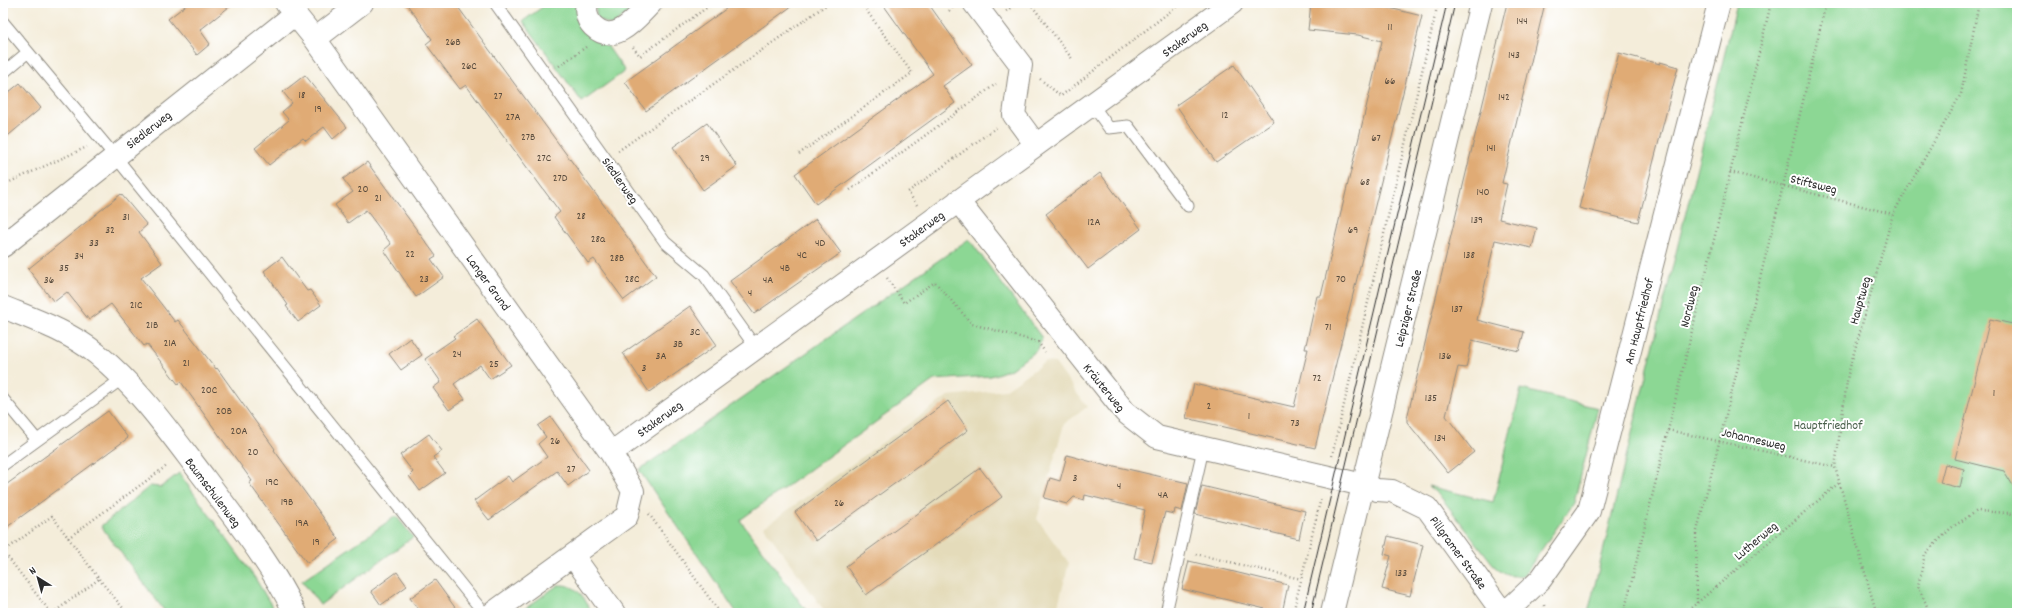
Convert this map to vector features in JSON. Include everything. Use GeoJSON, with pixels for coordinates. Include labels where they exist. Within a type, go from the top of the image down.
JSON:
{"type":"FeatureCollection","features":[{"type":"Feature","properties":{"kind":"street"},"geometry":{"type":"LineString","coordinates":[[315,39],[362,3]]}},
{"type":"Feature","properties":{"kind":"street"},"geometry":{"type":"LineString","coordinates":[[587,3],[586,8],[589,20],[598,30],[606,33],[624,30],[652,3]]}},
{"type":"Feature","properties":{"kind":"street"},"geometry":{"type":"LineString","coordinates":[[974,3],[1020,72],[1014,115],[1036,145]]}},
{"type":"Feature","properties":{"kind":"street","name":"Stakerweg"},"geometry":{"type":"LineString","coordinates":[[611,453],[1232,3]]}},
{"type":"Feature","properties":{"kind":"street","name":"Leipziger Straße"},"geometry":{"type":"LineString","coordinates":[[1332,613],[1481,3]]}},
{"type":"Feature","properties":{"kind":"street","name":"Am Hauptfriedhof"},"geometry":{"type":"LineString","coordinates":[[1504,613],[1541,579],[1589,510],[1719,3]]}},
{"type":"Feature","properties":{"kind":"street","name":"Langer Grund"},"geometry":{"type":"LineString","coordinates":[[290,8],[315,39],[611,453],[633,491]]}},
{"type":"Feature","properties":{"kind":"street","name":"Siedlerweg"},"geometry":{"type":"LineString","coordinates":[[3,246],[108,148],[290,8]]}},
{"type":"Feature","properties":{"kind":"street","name":"Kräuterweg"},"geometry":{"type":"LineString","coordinates":[[958,201],[1125,412],[1157,437],[1203,449],[1363,485]]}},
{"type":"Feature","properties":{"kind":"street","name":"Baumschulenweg"},"geometry":{"type":"LineString","coordinates":[[3,307],[68,335],[97,354],[123,378],[184,452],[248,536],[284,589],[295,613]]}},
{"type":"Feature","properties":{"kind":"street","name":"Pillgramer Straße"},"geometry":{"type":"LineString","coordinates":[[1363,485],[1377,490],[1392,492],[1427,508],[1504,613]]}},
{"type":"Feature","properties":{"kind":"street"},"geometry":{"type":"LineString","coordinates":[[493,613],[627,516],[633,491]]}},
{"type":"Feature","properties":{"kind":"street"},"geometry":{"type":"LineString","coordinates":[[573,556],[614,613]]}},
{"type":"Feature","properties":{"kind":"lane","name":"Siedlerweg"},"geometry":{"type":"LineString","coordinates":[[495,3],[665,242],[704,275],[756,348]]}},
{"type":"Feature","properties":{"kind":"lane"},"geometry":{"type":"LineString","coordinates":[[3,22],[108,148],[484,613]]}},
{"type":"Feature","properties":{"kind":"lane"},"geometry":{"type":"LineString","coordinates":[[3,73],[28,52]]}},
{"type":"Feature","properties":{"kind":"lane"},"geometry":{"type":"LineString","coordinates":[[1092,104],[1109,128],[1128,126],[1188,206]]}},
{"type":"Feature","properties":{"kind":"lane"},"geometry":{"type":"LineString","coordinates":[[3,465],[123,378]]}},
{"type":"Feature","properties":{"kind":"lane"},"geometry":{"type":"LineString","coordinates":[[3,399],[37,440]]}},
{"type":"Feature","properties":{"kind":"lane"},"geometry":{"type":"LineString","coordinates":[[1166,613],[1203,449]]}},
{"type":"Feature","properties":{"kind":"path"},"geometry":{"type":"LineString","coordinates":[[640,56],[713,3]]}},
{"type":"Feature","properties":{"kind":"path"},"geometry":{"type":"LineString","coordinates":[[606,159],[829,3]]}},
{"type":"Feature","properties":{"kind":"path"},"geometry":{"type":"LineString","coordinates":[[799,154],[912,73],[861,3]]}},
{"type":"Feature","properties":{"kind":"path"},"geometry":{"type":"LineString","coordinates":[[1030,3],[1073,60]]}},
{"type":"Feature","properties":{"kind":"path"},"geometry":{"type":"LineString","coordinates":[[850,190],[1020,72],[1041,79],[1061,96],[1181,3]]}},
{"type":"Feature","properties":{"kind":"path"},"geometry":{"type":"LineString","coordinates":[[1293,613],[1327,477],[1438,3]]}},
{"type":"Feature","properties":{"kind":"path","name":"Nordweg"},"geometry":{"type":"LineString","coordinates":[[1624,613],[1771,3]]}},
{"type":"Feature","properties":{"kind":"path"},"geometry":{"type":"LineString","coordinates":[[1697,603],[1696,535],[1783,186],[1826,3]]}},
{"type":"Feature","properties":{"kind":"path","name":"Hauptweg"},"geometry":{"type":"LineString","coordinates":[[1880,613],[1875,608],[1835,467],[1848,374],[1893,214],[1961,94],[1979,3]]}},
{"type":"Feature","properties":{"kind":"path"},"geometry":{"type":"LineString","coordinates":[[546,75],[606,33]]}},
{"type":"Feature","properties":{"kind":"path"},"geometry":{"type":"LineString","coordinates":[[908,192],[1014,115]]}},
{"type":"Feature","properties":{"kind":"path"},"geometry":{"type":"LineString","coordinates":[[3,185],[108,148]]}},
{"type":"Feature","properties":{"kind":"path","name":"Stiftsweg"},"geometry":{"type":"LineString","coordinates":[[1730,172],[1893,214]]}},
{"type":"Feature","properties":{"kind":"path"},"geometry":{"type":"LineString","coordinates":[[875,262],[904,303],[935,282],[972,324],[1038,342],[1045,352]]}},
{"type":"Feature","properties":{"kind":"path","name":"Johannesweg"},"geometry":{"type":"LineString","coordinates":[[1668,430],[1835,467]]}},
{"type":"Feature","properties":{"kind":"path"},"geometry":{"type":"LineString","coordinates":[[68,538],[184,452]]}},
{"type":"Feature","properties":{"kind":"path","name":"Lutherweg"},"geometry":{"type":"LineString","coordinates":[[1685,613],[1839,483]]}},
{"type":"Feature","properties":{"kind":"path"},"geometry":{"type":"LineString","coordinates":[[633,491],[720,613]]}},
{"type":"Feature","properties":{"kind":"path"},"geometry":{"type":"LineString","coordinates":[[1930,613],[1918,586],[1925,554],[1951,528],[1977,511],[2017,516]]}},
{"type":"Feature","properties":{"kind":"path"},"geometry":{"type":"LineString","coordinates":[[99,579],[52,613],[3,552],[52,516],[99,579],[127,613]]}},
{"type":"Feature","properties":{"kind":"path"},"geometry":{"type":"LineString","coordinates":[[1180,550],[1301,579]]}},
{"type":"Feature","properties":{"kind":"shaded area"},"geometry":{"type":"Polygon","coordinates":[[[1045,362],[1055,363],[1087,407],[1064,424],[1037,519],[1069,563],[1056,613],[826,613],[764,527],[948,396],[1005,390],[1045,362]]]}},
{"type":"Feature","properties":{"kind":"green space"},"geometry":{"type":"Polygon","coordinates":[[[548,3],[577,3],[625,71],[582,102],[523,21],[548,3]]]}},
{"type":"Feature","properties":{"kind":"green space"},"geometry":{"type":"Polygon","coordinates":[[[595,3],[628,3],[629,11],[613,26],[597,19],[595,3]]]}},
{"type":"Feature","properties":{"kind":"green space","name":"Hauptfriedhof"},"geometry":{"type":"Polygon","coordinates":[[[1737,3],[2017,3],[2017,613],[1588,613],[1737,3]]]}},
{"type":"Feature","properties":{"kind":"green space"},"geometry":{"type":"Polygon","coordinates":[[[969,239],[1042,338],[1038,349],[1011,369],[991,376],[934,380],[740,520],[808,613],[737,613],[639,470],[969,239]]]}},
{"type":"Feature","properties":{"kind":"green space"},"geometry":{"type":"Polygon","coordinates":[[[1521,389],[1598,408],[1574,503],[1524,575],[1512,576],[1503,573],[1496,568],[1440,496],[1428,486],[1493,502],[1521,389]]]}},
{"type":"Feature","properties":{"kind":"green space"},"geometry":{"type":"Polygon","coordinates":[[[179,473],[255,578],[276,613],[166,613],[101,526],[150,486],[161,487],[179,473]]]}},
{"type":"Feature","properties":{"kind":"green space"},"geometry":{"type":"Polygon","coordinates":[[[396,516],[413,537],[320,605],[302,581],[396,516]]]}},
{"type":"Feature","properties":{"kind":"green space"},"geometry":{"type":"Polygon","coordinates":[[[558,585],[565,585],[576,589],[593,613],[519,613],[558,585]]]}},
{"type":"Feature","properties":{"kind":"building"},"geometry":{"type":"Polygon","coordinates":[[[189,3],[234,3],[200,30],[210,44],[197,55],[168,19],[189,3]]]}},
{"type":"Feature","properties":{"kind":"building"},"geometry":{"type":"Polygon","coordinates":[[[406,3],[455,3],[656,276],[624,300],[594,259],[588,263],[554,217],[560,212],[466,85],[460,89],[426,44],[432,39],[406,3]]]}},
{"type":"Feature","properties":{"kind":"building"},"geometry":{"type":"Polygon","coordinates":[[[734,3],[796,3],[646,111],[625,82],[734,3]]]}},
{"type":"Feature","properties":{"kind":"building"},"geometry":{"type":"Polygon","coordinates":[[[882,3],[928,3],[972,65],[943,86],[955,103],[816,204],[795,174],[933,74],[882,3]]]}},
{"type":"Feature","properties":{"kind":"building"},"geometry":{"type":"Polygon","coordinates":[[[1311,3],[1369,3],[1422,16],[1315,448],[1186,418],[1194,384],[1294,407],[1308,349],[1305,349],[1317,296],[1321,296],[1382,41],[1358,35],[1308,30],[1311,3]]]}},
{"type":"Feature","properties":{"kind":"building"},"geometry":{"type":"Polygon","coordinates":[[[1507,3],[1545,3],[1502,183],[1507,184],[1499,219],[1537,228],[1532,248],[1495,240],[1477,320],[1524,332],[1519,351],[1472,340],[1466,368],[1458,367],[1446,416],[1474,452],[1448,473],[1407,422],[1407,418],[1507,3]]]}},
{"type":"Feature","properties":{"kind":"building"},"geometry":{"type":"Polygon","coordinates":[[[1619,53],[1660,64],[1660,62],[1678,67],[1638,222],[1579,208],[1619,53]]]}},
{"type":"Feature","properties":{"kind":"building"},"geometry":{"type":"Polygon","coordinates":[[[1234,65],[1274,122],[1216,162],[1176,105],[1234,65]]]}},
{"type":"Feature","properties":{"kind":"building"},"geometry":{"type":"Polygon","coordinates":[[[305,75],[347,127],[333,139],[324,127],[306,141],[303,138],[269,165],[255,148],[289,120],[282,112],[292,103],[283,92],[305,75]]]}},
{"type":"Feature","properties":{"kind":"building"},"geometry":{"type":"Polygon","coordinates":[[[20,83],[41,108],[3,140],[3,97],[20,83]]]}},
{"type":"Feature","properties":{"kind":"building"},"geometry":{"type":"Polygon","coordinates":[[[707,123],[737,166],[703,190],[673,147],[707,123]]]}},
{"type":"Feature","properties":{"kind":"building"},"geometry":{"type":"Polygon","coordinates":[[[367,162],[436,256],[431,259],[444,277],[416,297],[384,250],[391,244],[366,210],[348,223],[335,205],[353,192],[343,179],[367,162]]]}},
{"type":"Feature","properties":{"kind":"building"},"geometry":{"type":"Polygon","coordinates":[[[1100,173],[1141,229],[1088,269],[1046,214],[1100,173]]]}},
{"type":"Feature","properties":{"kind":"building"},"geometry":{"type":"Polygon","coordinates":[[[121,194],[147,225],[139,232],[162,263],[141,278],[175,322],[178,320],[216,369],[217,368],[275,449],[274,450],[339,539],[307,563],[249,483],[252,481],[181,382],[178,384],[147,344],[144,346],[111,304],[89,320],[67,292],[54,302],[28,269],[121,194]]]}},
{"type":"Feature","properties":{"kind":"building"},"geometry":{"type":"Polygon","coordinates":[[[816,219],[841,253],[754,314],[730,281],[816,219]]]}},
{"type":"Feature","properties":{"kind":"building"},"geometry":{"type":"Polygon","coordinates":[[[282,257],[307,291],[310,290],[321,305],[298,322],[264,271],[282,257]]]}},
{"type":"Feature","properties":{"kind":"building"},"geometry":{"type":"Polygon","coordinates":[[[690,306],[717,345],[649,392],[623,353],[690,306]]]}},
{"type":"Feature","properties":{"kind":"building"},"geometry":{"type":"Polygon","coordinates":[[[477,319],[511,365],[490,379],[480,365],[454,384],[465,399],[449,410],[433,388],[441,382],[425,359],[455,338],[453,336],[477,319]]]}},
{"type":"Feature","properties":{"kind":"building"},"geometry":{"type":"Polygon","coordinates":[[[1990,319],[2017,325],[2017,492],[2004,471],[1955,459],[1990,319]]]}},
{"type":"Feature","properties":{"kind":"building"},"geometry":{"type":"Polygon","coordinates":[[[410,338],[422,355],[401,370],[389,354],[410,338]]]}},
{"type":"Feature","properties":{"kind":"building"},"geometry":{"type":"Polygon","coordinates":[[[948,401],[968,430],[816,541],[795,512],[948,401]]]}},
{"type":"Feature","properties":{"kind":"building"},"geometry":{"type":"Polygon","coordinates":[[[108,411],[128,438],[3,530],[3,487],[108,411]]]}},
{"type":"Feature","properties":{"kind":"building"},"geometry":{"type":"Polygon","coordinates":[[[551,417],[589,470],[568,486],[557,471],[489,520],[474,501],[508,476],[512,482],[547,457],[538,444],[546,437],[538,426],[551,417]]]}},
{"type":"Feature","properties":{"kind":"building"},"geometry":{"type":"Polygon","coordinates":[[[429,434],[442,451],[433,457],[445,473],[420,491],[409,476],[413,472],[400,455],[429,434]]]}},
{"type":"Feature","properties":{"kind":"building"},"geometry":{"type":"Polygon","coordinates":[[[1067,455],[1110,467],[1110,465],[1188,483],[1182,511],[1175,509],[1174,514],[1165,512],[1152,562],[1134,558],[1145,510],[1085,495],[1084,500],[1074,497],[1067,504],[1044,498],[1050,478],[1060,481],[1067,455]]]}},
{"type":"Feature","properties":{"kind":"building"},"geometry":{"type":"Polygon","coordinates":[[[1945,464],[1964,469],[1960,488],[1940,483],[1945,464]]]}},
{"type":"Feature","properties":{"kind":"building"},"geometry":{"type":"Polygon","coordinates":[[[980,468],[1002,497],[866,595],[846,566],[980,468]]]}},
{"type":"Feature","properties":{"kind":"building"},"geometry":{"type":"Polygon","coordinates":[[[1202,486],[1305,511],[1299,539],[1195,514],[1202,486]]]}},
{"type":"Feature","properties":{"kind":"building"},"geometry":{"type":"Polygon","coordinates":[[[1388,536],[1423,545],[1410,596],[1382,589],[1391,556],[1384,554],[1388,536]]]}},
{"type":"Feature","properties":{"kind":"building"},"geometry":{"type":"Polygon","coordinates":[[[1189,561],[1288,585],[1282,613],[1182,589],[1189,561]]]}},
{"type":"Feature","properties":{"kind":"building"},"geometry":{"type":"Polygon","coordinates":[[[397,572],[407,586],[381,605],[371,591],[397,572]]]}},
{"type":"Feature","properties":{"kind":"building"},"geometry":{"type":"Polygon","coordinates":[[[435,580],[459,613],[421,613],[410,598],[435,580]]]}},
{"type":"Feature","properties":{"kind":"tram line"},"geometry":{"type":"LineString","coordinates":[[1303,613],[1447,3]]}},
{"type":"Feature","properties":{"kind":"tram line"},"geometry":{"type":"LineString","coordinates":[[1311,613],[1455,3]]}}]}
